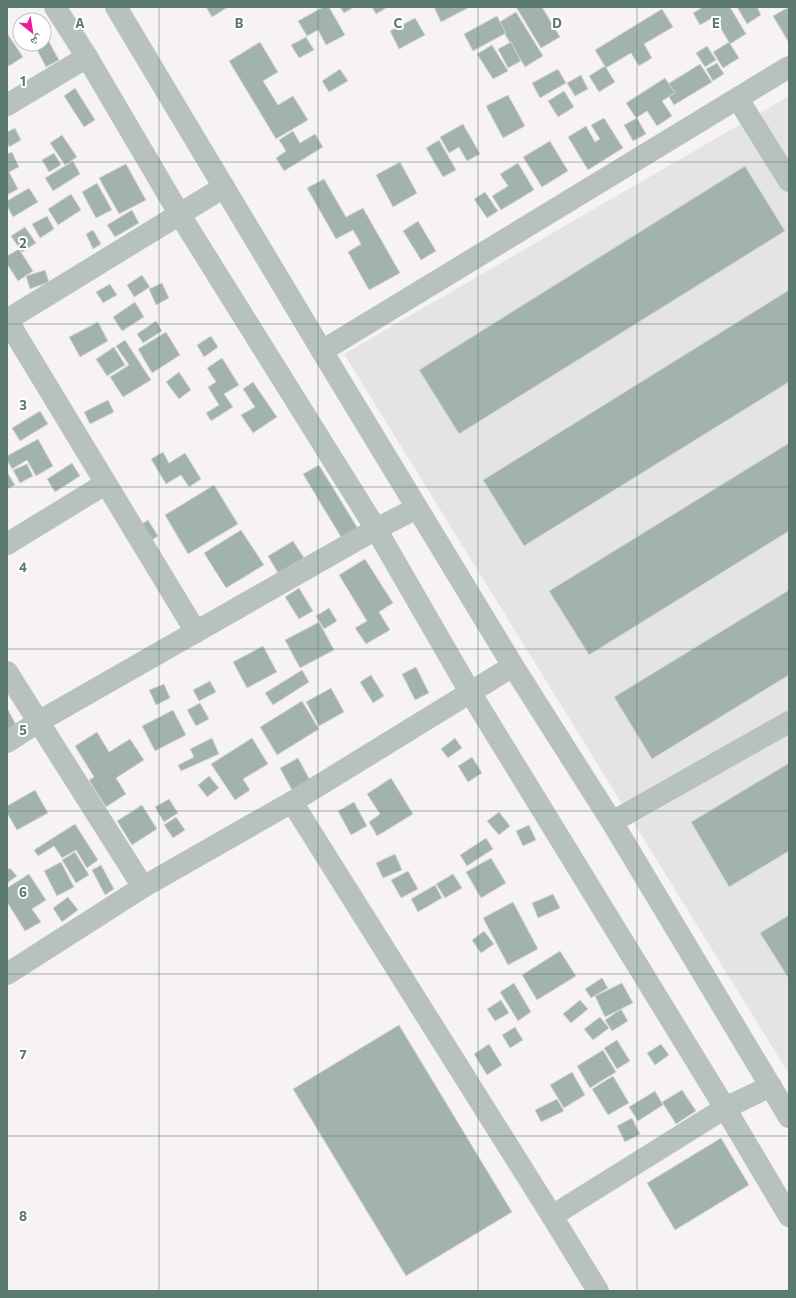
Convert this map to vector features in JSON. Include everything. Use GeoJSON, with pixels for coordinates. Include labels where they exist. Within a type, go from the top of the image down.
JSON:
{"type":"FeatureCollection","features":[{"type":"Feature","properties":{"kind":"street"},"geometry":{"type":"LineString","coordinates":[[55,7],[87,57],[180,215],[376,529],[470,692],[725,1108],[789,1216]]}},
{"type":"Feature","properties":{"kind":"street"},"geometry":{"type":"LineString","coordinates":[[116,7],[417,508],[513,666],[612,822],[789,1117]]}},
{"type":"Feature","properties":{"kind":"street"},"geometry":{"type":"LineString","coordinates":[[7,105],[87,57]]}},
{"type":"Feature","properties":{"kind":"street"},"geometry":{"type":"LineString","coordinates":[[322,351],[789,67]]}},
{"type":"Feature","properties":{"kind":"street"},"geometry":{"type":"LineString","coordinates":[[738,99],[789,181]]}},
{"type":"Feature","properties":{"kind":"street"},"geometry":{"type":"LineString","coordinates":[[196,632],[7,320],[224,187]]}},
{"type":"Feature","properties":{"kind":"street"},"geometry":{"type":"LineString","coordinates":[[7,544],[105,484]]}},
{"type":"Feature","properties":{"kind":"street"},"geometry":{"type":"LineString","coordinates":[[7,742],[38,722],[376,529],[417,508]]}},
{"type":"Feature","properties":{"kind":"street"},"geometry":{"type":"LineString","coordinates":[[7,974],[143,887],[292,802],[513,666]]}},
{"type":"Feature","properties":{"kind":"street"},"geometry":{"type":"LineString","coordinates":[[7,672],[143,887]]}},
{"type":"Feature","properties":{"kind":"street"},"geometry":{"type":"LineString","coordinates":[[612,822],[789,722]]}},
{"type":"Feature","properties":{"kind":"street"},"geometry":{"type":"LineString","coordinates":[[292,802],[598,1291]]}},
{"type":"Feature","properties":{"kind":"street"},"geometry":{"type":"LineString","coordinates":[[552,1216],[725,1108],[771,1086]]}},
{"type":"Feature","properties":{"kind":"shaded area"},"geometry":{"type":"Polygon","coordinates":[[[789,96],[789,1074],[344,354],[789,96]]]}},
{"type":"Feature","properties":{"kind":"building"},"geometry":{"type":"Polygon","coordinates":[[[206,7],[228,7],[212,17],[206,7]]]}},
{"type":"Feature","properties":{"kind":"building"},"geometry":{"type":"Polygon","coordinates":[[[323,7],[329,7],[345,35],[326,45],[318,30],[307,36],[298,21],[323,7]]]}},
{"type":"Feature","properties":{"kind":"building"},"geometry":{"type":"Polygon","coordinates":[[[340,7],[354,7],[344,13],[340,7]]]}},
{"type":"Feature","properties":{"kind":"building"},"geometry":{"type":"Polygon","coordinates":[[[372,7],[388,7],[376,14],[372,7]]]}},
{"type":"Feature","properties":{"kind":"building"},"geometry":{"type":"Polygon","coordinates":[[[434,7],[467,7],[468,8],[441,22],[434,7]]]}},
{"type":"Feature","properties":{"kind":"building"},"geometry":{"type":"Polygon","coordinates":[[[516,7],[542,7],[560,37],[541,48],[516,7]]]}},
{"type":"Feature","properties":{"kind":"building"},"geometry":{"type":"Polygon","coordinates":[[[703,7],[730,7],[746,34],[730,44],[714,17],[700,25],[693,13],[703,7]]]}},
{"type":"Feature","properties":{"kind":"building"},"geometry":{"type":"Polygon","coordinates":[[[737,7],[757,7],[761,15],[747,24],[737,7]]]}},
{"type":"Feature","properties":{"kind":"building"},"geometry":{"type":"Polygon","coordinates":[[[787,8],[789,10],[789,43],[773,16],[787,8]]]}},
{"type":"Feature","properties":{"kind":"building"},"geometry":{"type":"Polygon","coordinates":[[[662,9],[673,27],[644,44],[652,58],[639,66],[631,53],[606,68],[595,50],[662,9]]]}},
{"type":"Feature","properties":{"kind":"building"},"geometry":{"type":"Polygon","coordinates":[[[516,12],[543,56],[525,67],[498,23],[516,12]]]}},
{"type":"Feature","properties":{"kind":"building"},"geometry":{"type":"Polygon","coordinates":[[[497,16],[506,33],[473,51],[464,34],[497,16]]]}},
{"type":"Feature","properties":{"kind":"building"},"geometry":{"type":"Polygon","coordinates":[[[415,18],[425,35],[399,49],[390,31],[415,18]]]}},
{"type":"Feature","properties":{"kind":"building"},"geometry":{"type":"Polygon","coordinates":[[[7,33],[12,40],[12,52],[20,52],[23,57],[9,66],[7,63],[7,33]]]}},
{"type":"Feature","properties":{"kind":"building"},"geometry":{"type":"Polygon","coordinates":[[[306,37],[314,50],[299,58],[291,45],[306,37]]]}},
{"type":"Feature","properties":{"kind":"building"},"geometry":{"type":"Polygon","coordinates":[[[260,42],[278,72],[263,81],[278,105],[293,96],[308,120],[276,139],[229,61],[260,42]]]}},
{"type":"Feature","properties":{"kind":"building"},"geometry":{"type":"Polygon","coordinates":[[[511,42],[521,61],[508,68],[498,49],[511,42]]]}},
{"type":"Feature","properties":{"kind":"building"},"geometry":{"type":"Polygon","coordinates":[[[729,42],[739,58],[723,68],[713,52],[729,42]]]}},
{"type":"Feature","properties":{"kind":"building"},"geometry":{"type":"Polygon","coordinates":[[[492,45],[508,71],[493,79],[477,54],[492,45]]]}},
{"type":"Feature","properties":{"kind":"building"},"geometry":{"type":"Polygon","coordinates":[[[707,46],[716,60],[705,67],[696,53],[707,46]]]}},
{"type":"Feature","properties":{"kind":"building"},"geometry":{"type":"Polygon","coordinates":[[[52,47],[59,60],[46,67],[38,52],[52,52],[52,47]]]}},
{"type":"Feature","properties":{"kind":"building"},"geometry":{"type":"Polygon","coordinates":[[[717,63],[724,74],[713,81],[706,69],[717,63]]]}},
{"type":"Feature","properties":{"kind":"building"},"geometry":{"type":"Polygon","coordinates":[[[700,64],[712,82],[674,105],[663,87],[700,64]]]}},
{"type":"Feature","properties":{"kind":"building"},"geometry":{"type":"Polygon","coordinates":[[[605,66],[615,82],[599,92],[589,76],[605,66]]]}},
{"type":"Feature","properties":{"kind":"building"},"geometry":{"type":"Polygon","coordinates":[[[340,69],[348,81],[329,92],[322,81],[340,69]]]}},
{"type":"Feature","properties":{"kind":"building"},"geometry":{"type":"Polygon","coordinates":[[[558,69],[566,83],[540,98],[532,83],[558,69]]]}},
{"type":"Feature","properties":{"kind":"building"},"geometry":{"type":"Polygon","coordinates":[[[581,75],[588,89],[575,96],[567,83],[581,75]]]}},
{"type":"Feature","properties":{"kind":"building"},"geometry":{"type":"Polygon","coordinates":[[[665,78],[675,93],[662,101],[672,116],[657,126],[647,111],[636,118],[626,103],[665,78]]]}},
{"type":"Feature","properties":{"kind":"building"},"geometry":{"type":"Polygon","coordinates":[[[75,88],[95,120],[84,127],[64,96],[75,88]]]}},
{"type":"Feature","properties":{"kind":"building"},"geometry":{"type":"Polygon","coordinates":[[[564,91],[574,107],[558,117],[548,101],[564,91]]]}},
{"type":"Feature","properties":{"kind":"building"},"geometry":{"type":"Polygon","coordinates":[[[508,95],[525,126],[503,138],[486,106],[508,95]]]}},
{"type":"Feature","properties":{"kind":"building"},"geometry":{"type":"Polygon","coordinates":[[[604,118],[623,148],[588,170],[568,137],[586,126],[595,142],[600,139],[591,125],[604,118]]]}},
{"type":"Feature","properties":{"kind":"building"},"geometry":{"type":"Polygon","coordinates":[[[637,118],[646,134],[633,141],[624,125],[637,118]]]}},
{"type":"Feature","properties":{"kind":"building"},"geometry":{"type":"Polygon","coordinates":[[[463,124],[480,154],[467,161],[459,147],[449,153],[440,137],[463,124]]]}},
{"type":"Feature","properties":{"kind":"building"},"geometry":{"type":"Polygon","coordinates":[[[15,128],[21,140],[9,147],[7,142],[7,132],[15,128]]]}},
{"type":"Feature","properties":{"kind":"building"},"geometry":{"type":"Polygon","coordinates":[[[293,131],[300,143],[315,134],[323,147],[284,171],[276,158],[286,151],[279,140],[293,131]]]}},
{"type":"Feature","properties":{"kind":"building"},"geometry":{"type":"Polygon","coordinates":[[[62,135],[77,157],[65,165],[50,143],[62,135]]]}},
{"type":"Feature","properties":{"kind":"building"},"geometry":{"type":"Polygon","coordinates":[[[439,140],[456,170],[443,177],[426,148],[439,140]]]}},
{"type":"Feature","properties":{"kind":"building"},"geometry":{"type":"Polygon","coordinates":[[[550,141],[568,171],[542,187],[523,157],[550,141]]]}},
{"type":"Feature","properties":{"kind":"building"},"geometry":{"type":"Polygon","coordinates":[[[12,152],[19,167],[9,172],[18,189],[7,195],[7,154],[12,152]]]}},
{"type":"Feature","properties":{"kind":"building"},"geometry":{"type":"Polygon","coordinates":[[[54,153],[61,165],[49,172],[42,160],[54,153]]]}},
{"type":"Feature","properties":{"kind":"building"},"geometry":{"type":"Polygon","coordinates":[[[73,161],[80,174],[53,191],[45,178],[73,161]]]}},
{"type":"Feature","properties":{"kind":"building"},"geometry":{"type":"Polygon","coordinates":[[[400,162],[417,193],[393,207],[376,175],[400,162]]]}},
{"type":"Feature","properties":{"kind":"building"},"geometry":{"type":"Polygon","coordinates":[[[518,163],[534,190],[501,210],[492,196],[508,186],[500,174],[518,163]]]}},
{"type":"Feature","properties":{"kind":"building"},"geometry":{"type":"Polygon","coordinates":[[[126,164],[146,200],[119,214],[99,178],[126,164]]]}},
{"type":"Feature","properties":{"kind":"building"},"geometry":{"type":"Polygon","coordinates":[[[745,166],[785,231],[459,434],[419,370],[745,166]]]}},
{"type":"Feature","properties":{"kind":"building"},"geometry":{"type":"Polygon","coordinates":[[[324,179],[346,217],[363,208],[400,273],[369,290],[348,252],[361,244],[353,230],[336,239],[307,188],[324,179]]]}},
{"type":"Feature","properties":{"kind":"building"},"geometry":{"type":"Polygon","coordinates":[[[97,183],[112,210],[96,218],[82,192],[97,183]]]}},
{"type":"Feature","properties":{"kind":"building"},"geometry":{"type":"Polygon","coordinates":[[[29,188],[38,202],[13,217],[7,206],[7,201],[29,188]]]}},
{"type":"Feature","properties":{"kind":"building"},"geometry":{"type":"Polygon","coordinates":[[[485,192],[498,211],[487,218],[474,199],[485,192]]]}},
{"type":"Feature","properties":{"kind":"building"},"geometry":{"type":"Polygon","coordinates":[[[71,194],[81,210],[58,225],[48,209],[71,194]]]}},
{"type":"Feature","properties":{"kind":"building"},"geometry":{"type":"Polygon","coordinates":[[[132,210],[139,223],[115,237],[107,225],[132,210]]]}},
{"type":"Feature","properties":{"kind":"building"},"geometry":{"type":"Polygon","coordinates":[[[47,216],[54,229],[40,238],[32,224],[47,216]]]}},
{"type":"Feature","properties":{"kind":"building"},"geometry":{"type":"Polygon","coordinates":[[[418,221],[436,251],[421,260],[403,231],[418,221]]]}},
{"type":"Feature","properties":{"kind":"building"},"geometry":{"type":"Polygon","coordinates":[[[25,227],[36,243],[22,252],[11,236],[25,227]]]}},
{"type":"Feature","properties":{"kind":"building"},"geometry":{"type":"Polygon","coordinates":[[[93,230],[101,244],[93,249],[86,234],[93,230]]]}},
{"type":"Feature","properties":{"kind":"building"},"geometry":{"type":"Polygon","coordinates":[[[19,249],[33,271],[18,281],[7,264],[7,256],[19,249]]]}},
{"type":"Feature","properties":{"kind":"building"},"geometry":{"type":"Polygon","coordinates":[[[45,270],[49,282],[30,289],[26,276],[45,270]]]}},
{"type":"Feature","properties":{"kind":"building"},"geometry":{"type":"Polygon","coordinates":[[[142,275],[150,287],[134,297],[127,285],[142,275]]]}},
{"type":"Feature","properties":{"kind":"building"},"geometry":{"type":"Polygon","coordinates":[[[162,283],[169,298],[156,305],[149,289],[162,283]]]}},
{"type":"Feature","properties":{"kind":"building"},"geometry":{"type":"Polygon","coordinates":[[[110,284],[117,295],[103,303],[96,292],[110,284]]]}},
{"type":"Feature","properties":{"kind":"building"},"geometry":{"type":"Polygon","coordinates":[[[789,290],[789,382],[524,546],[483,480],[789,290]]]}},
{"type":"Feature","properties":{"kind":"building"},"geometry":{"type":"Polygon","coordinates":[[[135,302],[144,317],[122,331],[113,317],[135,302]]]}},
{"type":"Feature","properties":{"kind":"building"},"geometry":{"type":"Polygon","coordinates":[[[156,321],[162,331],[143,343],[137,334],[156,321]]]}},
{"type":"Feature","properties":{"kind":"building"},"geometry":{"type":"Polygon","coordinates":[[[98,322],[108,341],[80,357],[69,337],[98,322]]]}},
{"type":"Feature","properties":{"kind":"building"},"geometry":{"type":"Polygon","coordinates":[[[166,332],[180,355],[152,373],[138,349],[166,332]]]}},
{"type":"Feature","properties":{"kind":"building"},"geometry":{"type":"Polygon","coordinates":[[[211,336],[218,347],[204,357],[197,345],[211,336]]]}},
{"type":"Feature","properties":{"kind":"building"},"geometry":{"type":"Polygon","coordinates":[[[125,340],[151,380],[123,397],[110,377],[129,365],[116,346],[125,340]]]}},
{"type":"Feature","properties":{"kind":"building"},"geometry":{"type":"Polygon","coordinates":[[[114,347],[125,365],[107,376],[96,359],[114,347]]]}},
{"type":"Feature","properties":{"kind":"building"},"geometry":{"type":"Polygon","coordinates":[[[222,358],[239,385],[224,394],[233,407],[211,421],[206,413],[219,405],[208,387],[216,382],[207,368],[222,358]]]}},
{"type":"Feature","properties":{"kind":"building"},"geometry":{"type":"Polygon","coordinates":[[[179,372],[191,390],[179,399],[166,382],[179,372]]]}},
{"type":"Feature","properties":{"kind":"building"},"geometry":{"type":"Polygon","coordinates":[[[253,382],[277,417],[253,433],[241,415],[255,407],[243,389],[253,382]]]}},
{"type":"Feature","properties":{"kind":"building"},"geometry":{"type":"Polygon","coordinates":[[[108,400],[114,412],[90,424],[84,412],[108,400]]]}},
{"type":"Feature","properties":{"kind":"building"},"geometry":{"type":"Polygon","coordinates":[[[40,411],[48,424],[20,441],[12,428],[40,411]]]}},
{"type":"Feature","properties":{"kind":"building"},"geometry":{"type":"Polygon","coordinates":[[[38,439],[53,466],[36,476],[27,460],[12,469],[7,460],[7,456],[38,439]]]}},
{"type":"Feature","properties":{"kind":"building"},"geometry":{"type":"Polygon","coordinates":[[[789,443],[789,531],[589,655],[549,591],[789,443]]]}},
{"type":"Feature","properties":{"kind":"building"},"geometry":{"type":"Polygon","coordinates":[[[163,452],[169,463],[185,453],[201,479],[189,487],[181,475],[166,484],[151,459],[163,452]]]}},
{"type":"Feature","properties":{"kind":"building"},"geometry":{"type":"Polygon","coordinates":[[[72,463],[80,476],[55,492],[47,479],[72,463]]]}},
{"type":"Feature","properties":{"kind":"building"},"geometry":{"type":"Polygon","coordinates":[[[27,464],[33,476],[20,483],[13,470],[27,464]]]}},
{"type":"Feature","properties":{"kind":"building"},"geometry":{"type":"Polygon","coordinates":[[[319,465],[360,532],[344,542],[303,474],[319,465]]]}},
{"type":"Feature","properties":{"kind":"building"},"geometry":{"type":"Polygon","coordinates":[[[7,472],[15,485],[7,489],[7,472]]]}},
{"type":"Feature","properties":{"kind":"building"},"geometry":{"type":"Polygon","coordinates":[[[214,485],[238,524],[188,554],[165,515],[214,485]]]}},
{"type":"Feature","properties":{"kind":"building"},"geometry":{"type":"Polygon","coordinates":[[[148,520],[158,536],[135,551],[125,535],[148,520]]]}},
{"type":"Feature","properties":{"kind":"building"},"geometry":{"type":"Polygon","coordinates":[[[241,530],[264,565],[226,588],[204,553],[241,530]]]}},
{"type":"Feature","properties":{"kind":"building"},"geometry":{"type":"Polygon","coordinates":[[[293,541],[304,558],[278,573],[268,556],[293,541]]]}},
{"type":"Feature","properties":{"kind":"building"},"geometry":{"type":"Polygon","coordinates":[[[365,559],[393,603],[379,612],[390,630],[366,644],[355,628],[367,621],[339,575],[365,559]]]}},
{"type":"Feature","properties":{"kind":"building"},"geometry":{"type":"Polygon","coordinates":[[[299,588],[313,611],[299,619],[285,597],[299,588]]]}},
{"type":"Feature","properties":{"kind":"building"},"geometry":{"type":"Polygon","coordinates":[[[789,590],[789,675],[652,759],[614,697],[789,590]]]}},
{"type":"Feature","properties":{"kind":"building"},"geometry":{"type":"Polygon","coordinates":[[[329,608],[337,621],[324,629],[316,616],[329,608]]]}},
{"type":"Feature","properties":{"kind":"building"},"geometry":{"type":"Polygon","coordinates":[[[319,622],[334,650],[300,668],[285,640],[319,622]]]}},
{"type":"Feature","properties":{"kind":"building"},"geometry":{"type":"Polygon","coordinates":[[[263,646],[277,672],[247,688],[233,662],[263,646]]]}},
{"type":"Feature","properties":{"kind":"building"},"geometry":{"type":"Polygon","coordinates":[[[416,667],[429,693],[415,700],[402,674],[416,667]]]}},
{"type":"Feature","properties":{"kind":"building"},"geometry":{"type":"Polygon","coordinates":[[[302,670],[309,682],[273,705],[265,693],[302,670]]]}},
{"type":"Feature","properties":{"kind":"building"},"geometry":{"type":"Polygon","coordinates":[[[371,675],[384,696],[373,703],[360,682],[371,675]]]}},
{"type":"Feature","properties":{"kind":"building"},"geometry":{"type":"Polygon","coordinates":[[[210,681],[216,692],[199,701],[193,690],[210,681]]]}},
{"type":"Feature","properties":{"kind":"building"},"geometry":{"type":"Polygon","coordinates":[[[164,684],[170,698],[156,705],[149,690],[164,684]]]}},
{"type":"Feature","properties":{"kind":"building"},"geometry":{"type":"Polygon","coordinates":[[[331,688],[344,712],[319,726],[306,702],[331,688]]]}},
{"type":"Feature","properties":{"kind":"building"},"geometry":{"type":"Polygon","coordinates":[[[302,701],[319,729],[277,755],[260,727],[302,701]]]}},
{"type":"Feature","properties":{"kind":"building"},"geometry":{"type":"Polygon","coordinates":[[[200,703],[209,719],[196,726],[187,710],[200,703]]]}},
{"type":"Feature","properties":{"kind":"building"},"geometry":{"type":"Polygon","coordinates":[[[7,708],[20,732],[7,739],[7,708]]]}},
{"type":"Feature","properties":{"kind":"building"},"geometry":{"type":"Polygon","coordinates":[[[173,710],[186,735],[155,751],[142,726],[173,710]]]}},
{"type":"Feature","properties":{"kind":"building"},"geometry":{"type":"Polygon","coordinates":[[[97,732],[109,752],[130,739],[144,760],[116,778],[126,794],[106,807],[89,780],[94,777],[75,746],[97,732]]]}},
{"type":"Feature","properties":{"kind":"building"},"geometry":{"type":"Polygon","coordinates":[[[212,738],[219,754],[181,771],[178,765],[194,757],[190,749],[212,738]]]}},
{"type":"Feature","properties":{"kind":"building"},"geometry":{"type":"Polygon","coordinates":[[[252,738],[268,764],[243,779],[250,790],[235,800],[211,764],[252,738]]]}},
{"type":"Feature","properties":{"kind":"building"},"geometry":{"type":"Polygon","coordinates":[[[455,738],[462,748],[448,758],[441,749],[455,738]]]}},
{"type":"Feature","properties":{"kind":"building"},"geometry":{"type":"Polygon","coordinates":[[[472,757],[482,773],[468,782],[458,766],[472,757]]]}},
{"type":"Feature","properties":{"kind":"building"},"geometry":{"type":"Polygon","coordinates":[[[298,758],[311,782],[293,792],[280,768],[298,758]]]}},
{"type":"Feature","properties":{"kind":"building"},"geometry":{"type":"Polygon","coordinates":[[[789,763],[789,851],[729,887],[691,822],[789,763]]]}},
{"type":"Feature","properties":{"kind":"building"},"geometry":{"type":"Polygon","coordinates":[[[209,776],[219,788],[207,797],[198,785],[209,776]]]}},
{"type":"Feature","properties":{"kind":"building"},"geometry":{"type":"Polygon","coordinates":[[[391,778],[413,814],[377,836],[369,822],[380,814],[367,794],[391,778]]]}},
{"type":"Feature","properties":{"kind":"building"},"geometry":{"type":"Polygon","coordinates":[[[35,790],[48,813],[17,830],[7,813],[7,806],[35,790]]]}},
{"type":"Feature","properties":{"kind":"building"},"geometry":{"type":"Polygon","coordinates":[[[169,799],[178,813],[164,822],[155,807],[169,799]]]}},
{"type":"Feature","properties":{"kind":"building"},"geometry":{"type":"Polygon","coordinates":[[[354,802],[367,826],[351,835],[338,811],[354,802]]]}},
{"type":"Feature","properties":{"kind":"building"},"geometry":{"type":"Polygon","coordinates":[[[142,805],[157,829],[132,845],[117,821],[142,805]]]}},
{"type":"Feature","properties":{"kind":"building"},"geometry":{"type":"Polygon","coordinates":[[[499,812],[510,826],[499,835],[487,821],[499,812]]]}},
{"type":"Feature","properties":{"kind":"building"},"geometry":{"type":"Polygon","coordinates":[[[176,817],[185,830],[173,838],[164,825],[176,817]]]}},
{"type":"Feature","properties":{"kind":"building"},"geometry":{"type":"Polygon","coordinates":[[[75,824],[98,860],[87,868],[76,850],[62,858],[54,846],[38,856],[34,850],[75,824]]]}},
{"type":"Feature","properties":{"kind":"building"},"geometry":{"type":"Polygon","coordinates":[[[529,825],[536,840],[523,846],[516,831],[529,825]]]}},
{"type":"Feature","properties":{"kind":"building"},"geometry":{"type":"Polygon","coordinates":[[[486,838],[493,849],[467,866],[460,855],[486,838]]]}},
{"type":"Feature","properties":{"kind":"building"},"geometry":{"type":"Polygon","coordinates":[[[75,852],[89,875],[76,883],[62,860],[75,852]]]}},
{"type":"Feature","properties":{"kind":"building"},"geometry":{"type":"Polygon","coordinates":[[[395,854],[402,870],[383,878],[376,863],[395,854]]]}},
{"type":"Feature","properties":{"kind":"building"},"geometry":{"type":"Polygon","coordinates":[[[491,858],[506,883],[481,898],[466,872],[491,858]]]}},
{"type":"Feature","properties":{"kind":"building"},"geometry":{"type":"Polygon","coordinates":[[[61,862],[74,887],[57,896],[44,871],[61,862]]]}},
{"type":"Feature","properties":{"kind":"building"},"geometry":{"type":"Polygon","coordinates":[[[101,865],[114,889],[105,895],[92,870],[101,865]]]}},
{"type":"Feature","properties":{"kind":"building"},"geometry":{"type":"Polygon","coordinates":[[[10,868],[17,876],[7,883],[7,870],[10,868]]]}},
{"type":"Feature","properties":{"kind":"building"},"geometry":{"type":"Polygon","coordinates":[[[408,871],[418,889],[401,898],[391,880],[408,871]]]}},
{"type":"Feature","properties":{"kind":"building"},"geometry":{"type":"Polygon","coordinates":[[[29,874],[46,900],[32,909],[41,922],[25,931],[7,902],[7,888],[29,874]]]}},
{"type":"Feature","properties":{"kind":"building"},"geometry":{"type":"Polygon","coordinates":[[[453,874],[462,888],[445,898],[436,884],[453,874]]]}},
{"type":"Feature","properties":{"kind":"building"},"geometry":{"type":"Polygon","coordinates":[[[435,885],[442,898],[418,912],[411,899],[435,885]]]}},
{"type":"Feature","properties":{"kind":"building"},"geometry":{"type":"Polygon","coordinates":[[[553,894],[560,908],[538,918],[532,903],[553,894]]]}},
{"type":"Feature","properties":{"kind":"building"},"geometry":{"type":"Polygon","coordinates":[[[68,897],[78,910],[62,922],[53,908],[68,897]]]}},
{"type":"Feature","properties":{"kind":"building"},"geometry":{"type":"Polygon","coordinates":[[[513,902],[538,949],[508,965],[483,918],[513,902]]]}},
{"type":"Feature","properties":{"kind":"building"},"geometry":{"type":"Polygon","coordinates":[[[789,915],[789,979],[760,933],[789,915]]]}},
{"type":"Feature","properties":{"kind":"building"},"geometry":{"type":"Polygon","coordinates":[[[484,931],[494,944],[481,953],[472,940],[484,931]]]}},
{"type":"Feature","properties":{"kind":"building"},"geometry":{"type":"Polygon","coordinates":[[[560,951],[576,976],[537,1000],[522,975],[560,951]]]}},
{"type":"Feature","properties":{"kind":"building"},"geometry":{"type":"Polygon","coordinates":[[[602,978],[608,988],[591,998],[585,989],[602,978]]]}},
{"type":"Feature","properties":{"kind":"building"},"geometry":{"type":"Polygon","coordinates":[[[514,983],[531,1012],[518,1021],[500,992],[514,983]]]}},
{"type":"Feature","properties":{"kind":"building"},"geometry":{"type":"Polygon","coordinates":[[[622,983],[633,1003],[605,1017],[595,996],[622,983]]]}},
{"type":"Feature","properties":{"kind":"building"},"geometry":{"type":"Polygon","coordinates":[[[501,1000],[509,1013],[495,1021],[487,1009],[501,1000]]]}},
{"type":"Feature","properties":{"kind":"building"},"geometry":{"type":"Polygon","coordinates":[[[580,1000],[588,1009],[571,1023],[563,1014],[580,1000]]]}},
{"type":"Feature","properties":{"kind":"building"},"geometry":{"type":"Polygon","coordinates":[[[621,1009],[628,1021],[612,1031],[605,1020],[621,1009]]]}},
{"type":"Feature","properties":{"kind":"building"},"geometry":{"type":"Polygon","coordinates":[[[600,1017],[609,1028],[593,1040],[584,1029],[600,1017]]]}},
{"type":"Feature","properties":{"kind":"building"},"geometry":{"type":"Polygon","coordinates":[[[399,1025],[512,1212],[406,1276],[293,1089],[399,1025]]]}},
{"type":"Feature","properties":{"kind":"building"},"geometry":{"type":"Polygon","coordinates":[[[515,1027],[523,1040],[510,1048],[502,1035],[515,1027]]]}},
{"type":"Feature","properties":{"kind":"building"},"geometry":{"type":"Polygon","coordinates":[[[617,1040],[630,1061],[617,1069],[604,1048],[617,1040]]]}},
{"type":"Feature","properties":{"kind":"building"},"geometry":{"type":"Polygon","coordinates":[[[489,1044],[502,1065],[487,1075],[474,1054],[489,1044]]]}},
{"type":"Feature","properties":{"kind":"building"},"geometry":{"type":"Polygon","coordinates":[[[661,1044],[669,1055],[655,1065],[647,1053],[661,1044]]]}},
{"type":"Feature","properties":{"kind":"building"},"geometry":{"type":"Polygon","coordinates":[[[603,1050],[616,1072],[590,1088],[577,1066],[603,1050]]]}},
{"type":"Feature","properties":{"kind":"building"},"geometry":{"type":"Polygon","coordinates":[[[572,1072],[585,1095],[564,1108],[550,1085],[572,1072]]]}},
{"type":"Feature","properties":{"kind":"building"},"geometry":{"type":"Polygon","coordinates":[[[613,1076],[629,1103],[608,1115],[592,1089],[613,1076]]]}},
{"type":"Feature","properties":{"kind":"building"},"geometry":{"type":"Polygon","coordinates":[[[682,1090],[696,1111],[676,1124],[662,1102],[682,1090]]]}},
{"type":"Feature","properties":{"kind":"building"},"geometry":{"type":"Polygon","coordinates":[[[655,1091],[663,1105],[638,1121],[629,1107],[655,1091]]]}},
{"type":"Feature","properties":{"kind":"building"},"geometry":{"type":"Polygon","coordinates":[[[557,1099],[564,1111],[541,1122],[535,1110],[557,1099]]]}},
{"type":"Feature","properties":{"kind":"building"},"geometry":{"type":"Polygon","coordinates":[[[632,1118],[640,1134],[625,1142],[617,1126],[632,1118]]]}},
{"type":"Feature","properties":{"kind":"building"},"geometry":{"type":"Polygon","coordinates":[[[721,1138],[749,1185],[675,1230],[647,1183],[721,1138]]]}}]}
